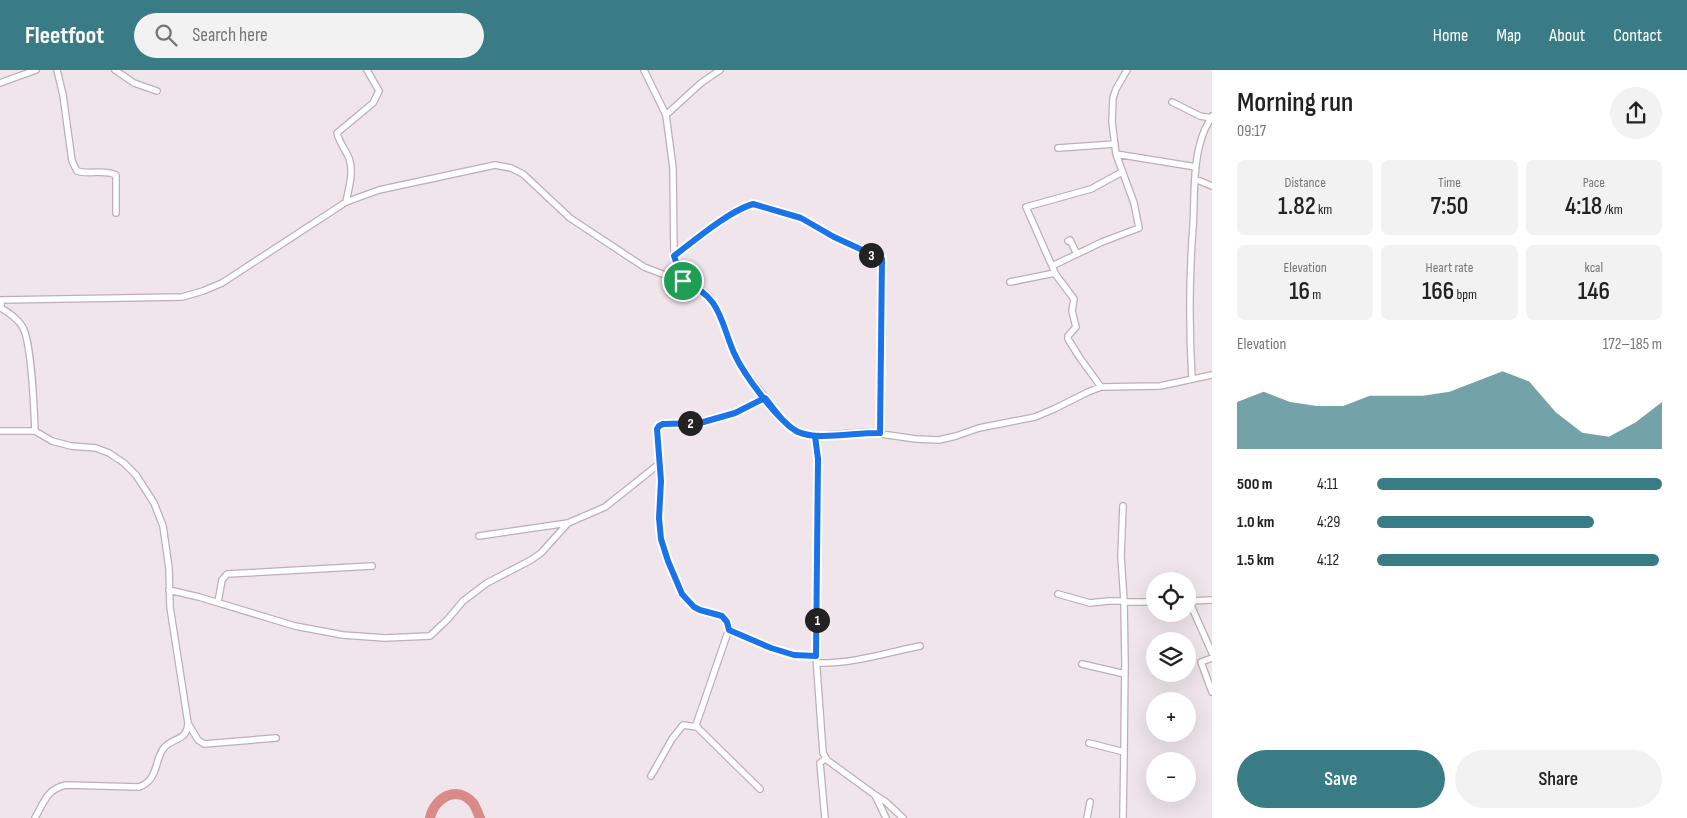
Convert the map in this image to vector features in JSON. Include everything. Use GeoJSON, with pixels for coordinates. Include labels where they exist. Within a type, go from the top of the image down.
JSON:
{"type":"FeatureCollection","features":[{"type":"Feature","properties":{"kind":"street"},"geometry":{"type":"LineString","coordinates":[[0,83],[36,70]]}},
{"type":"Feature","properties":{"kind":"street"},"geometry":{"type":"LineString","coordinates":[[57,70],[63,95],[72,161],[77,171],[85,174],[111,173],[116,175],[116,213]]}},
{"type":"Feature","properties":{"kind":"street"},"geometry":{"type":"LineString","coordinates":[[114,70],[134,83],[157,92]]}},
{"type":"Feature","properties":{"kind":"street"},"geometry":{"type":"LineString","coordinates":[[346,202],[352,168],[337,133],[377,98],[379,91],[367,70]]}},
{"type":"Feature","properties":{"kind":"street"},"geometry":{"type":"LineString","coordinates":[[644,70],[666,114],[673,175],[674,256],[683,281]]}},
{"type":"Feature","properties":{"kind":"street"},"geometry":{"type":"LineString","coordinates":[[666,114],[701,83],[720,70]]}},
{"type":"Feature","properties":{"kind":"street"},"geometry":{"type":"LineString","coordinates":[[1052,266],[1102,242],[1140,228],[1134,203],[1116,154],[1111,111],[1118,85],[1127,70]]}},
{"type":"Feature","properties":{"kind":"street"},"geometry":{"type":"LineString","coordinates":[[1172,102],[1200,116],[1212,117],[1204,130],[1197,157],[1195,179],[1189,286],[1192,379]]}},
{"type":"Feature","properties":{"kind":"street"},"geometry":{"type":"LineString","coordinates":[[1058,148],[1115,144]]}},
{"type":"Feature","properties":{"kind":"street"},"geometry":{"type":"LineString","coordinates":[[1116,154],[1196,167]]}},
{"type":"Feature","properties":{"kind":"street"},"geometry":{"type":"LineString","coordinates":[[36,431],[31,376],[23,328],[16,319],[1,308],[0,300],[182,297],[222,283],[346,202],[379,190],[495,165],[511,168],[523,174],[570,218],[644,267],[697,287],[709,296],[716,306],[734,353],[744,371],[786,423],[798,432],[815,436],[867,432],[916,439],[939,440],[979,428],[1036,416],[1054,410],[1101,387],[1153,387],[1212,375]]}},
{"type":"Feature","properties":{"kind":"street"},"geometry":{"type":"LineString","coordinates":[[1101,387],[1068,339],[1068,336],[1076,327],[1072,310],[1074,299],[1055,273],[1026,207],[1091,189],[1122,172]]}},
{"type":"Feature","properties":{"kind":"street"},"geometry":{"type":"LineString","coordinates":[[1195,179],[1212,186]]}},
{"type":"Feature","properties":{"kind":"street"},"geometry":{"type":"LineString","coordinates":[[674,256],[745,206],[753,204],[801,218],[834,237],[882,259],[880,433]]}},
{"type":"Feature","properties":{"kind":"street"},"geometry":{"type":"LineString","coordinates":[[1068,241],[1070,240],[1077,254]]}},
{"type":"Feature","properties":{"kind":"street"},"geometry":{"type":"LineString","coordinates":[[1010,282],[1055,273]]}},
{"type":"Feature","properties":{"kind":"street"},"geometry":{"type":"LineString","coordinates":[[697,727],[697,719],[729,630],[727,622],[722,616],[694,607],[682,594],[668,561],[661,539],[659,518],[661,481],[657,433],[659,426],[663,424],[700,423],[735,413],[765,398]]}},
{"type":"Feature","properties":{"kind":"street"},"geometry":{"type":"LineString","coordinates":[[0,431],[36,431],[52,442],[96,448],[110,453],[136,475],[154,503],[163,526],[178,661],[188,723],[185,735],[165,747],[151,779],[146,784],[139,787],[66,785],[56,787],[48,794],[35,818]]}},
{"type":"Feature","properties":{"kind":"street"},"geometry":{"type":"LineString","coordinates":[[815,436],[818,459],[816,656],[823,753],[826,758],[886,802],[903,818]]}},
{"type":"Feature","properties":{"kind":"street"},"geometry":{"type":"LineString","coordinates":[[479,536],[568,523],[605,507],[660,464]]}},
{"type":"Feature","properties":{"kind":"street"},"geometry":{"type":"LineString","coordinates":[[1123,506],[1121,556],[1125,674],[1123,818]]}},
{"type":"Feature","properties":{"kind":"street"},"geometry":{"type":"LineString","coordinates":[[169,590],[218,602],[295,626],[343,636],[385,638],[430,636],[448,620],[463,601],[487,583],[532,560],[568,523]]}},
{"type":"Feature","properties":{"kind":"street"},"geometry":{"type":"LineString","coordinates":[[218,602],[222,580],[227,574],[372,566]]}},
{"type":"Feature","properties":{"kind":"street"},"geometry":{"type":"LineString","coordinates":[[1058,594],[1090,603],[1146,602]]}},
{"type":"Feature","properties":{"kind":"street"},"geometry":{"type":"LineString","coordinates":[[1196,601],[1212,600]]}},
{"type":"Feature","properties":{"kind":"street"},"geometry":{"type":"LineString","coordinates":[[1196,618],[1212,653]]}},
{"type":"Feature","properties":{"kind":"street"},"geometry":{"type":"LineString","coordinates":[[729,630],[771,648],[794,655],[816,656]]}},
{"type":"Feature","properties":{"kind":"street"},"geometry":{"type":"LineString","coordinates":[[817,663],[833,664],[847,662],[920,646]]}},
{"type":"Feature","properties":{"kind":"street"},"geometry":{"type":"LineString","coordinates":[[1212,658],[1201,662],[1212,692]]}},
{"type":"Feature","properties":{"kind":"street"},"geometry":{"type":"LineString","coordinates":[[1082,664],[1125,674]]}},
{"type":"Feature","properties":{"kind":"street"},"geometry":{"type":"LineString","coordinates":[[188,723],[198,740],[204,744],[276,738]]}},
{"type":"Feature","properties":{"kind":"street"},"geometry":{"type":"LineString","coordinates":[[651,776],[672,739],[683,724],[697,727],[760,789]]}},
{"type":"Feature","properties":{"kind":"street"},"geometry":{"type":"LineString","coordinates":[[1089,743],[1124,752]]}},
{"type":"Feature","properties":{"kind":"street"},"geometry":{"type":"LineString","coordinates":[[825,818],[820,764],[826,758]]}},
{"type":"Feature","properties":{"kind":"street"},"geometry":{"type":"LineString","coordinates":[[875,795],[886,818]]}},
{"type":"Feature","properties":{"kind":"street"},"geometry":{"type":"LineString","coordinates":[[1087,818],[1090,802]]}},
{"type":"Feature","properties":{"kind":"waterway"},"geometry":{"type":"LineString","coordinates":[[430,818],[432,811],[441,799],[453,794],[467,797],[473,803],[480,818]]}},
{"type":"Feature","properties":{"kind":"route"},"geometry":{"type":"LineString","coordinates":[[683,281],[674,256],[745,206],[753,204],[801,218],[834,237],[882,259],[880,433],[867,432],[815,436],[798,432],[786,423],[765,398],[735,413],[700,423],[663,424],[657,429],[661,481],[659,518],[661,539],[682,594],[694,607],[706,613],[725,618],[729,630],[771,648],[794,655],[816,656],[818,459],[815,436],[798,432],[786,423],[744,371],[734,353],[716,306],[709,296],[697,287],[683,281]]}}]}
